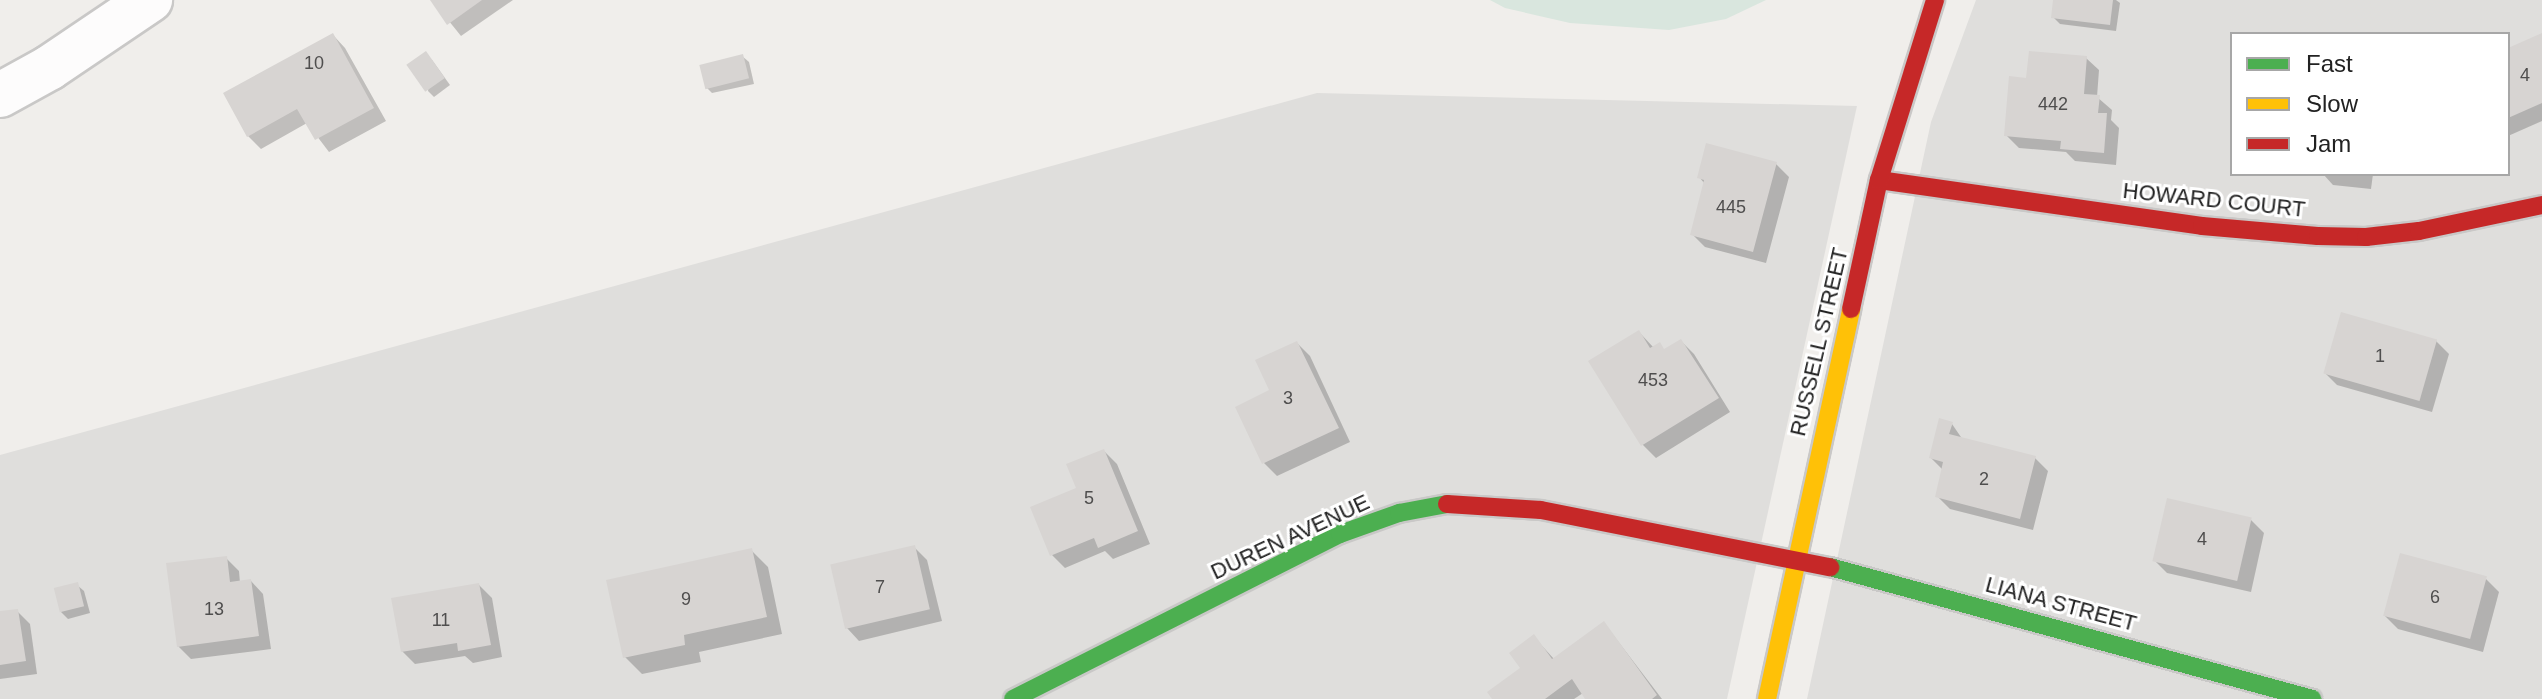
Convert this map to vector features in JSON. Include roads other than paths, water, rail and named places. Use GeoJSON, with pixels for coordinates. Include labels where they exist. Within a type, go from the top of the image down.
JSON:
{"type":"FeatureCollection","features":[{"type":"Feature","properties":{"kind":"street"},"geometry":{"type":"LineString","coordinates":[[0,95],[49,68],[150,0]]}},
{"type":"Feature","properties":{"kind":"street","name":"RUSSELL STREET"},"geometry":{"type":"LineString","coordinates":[[1767,699],[1879,180],[1935,0]]}},
{"type":"Feature","properties":{"kind":"street","name":"HOWARD COURT"},"geometry":{"type":"LineString","coordinates":[[1879,180],[2202,226],[2318,236],[2366,237],[2419,231],[2497,217],[2542,205]]}},
{"type":"Feature","properties":{"kind":"street","name":"DUREN AVENUE"},"geometry":{"type":"LineString","coordinates":[[1013,699],[1340,534],[1428,506],[1483,504],[1541,510],[1796,558]]}},
{"type":"Feature","properties":{"kind":"street","name":"LIANA STREET"},"geometry":{"type":"LineString","coordinates":[[1796,558],[2312,699]]}}]}
